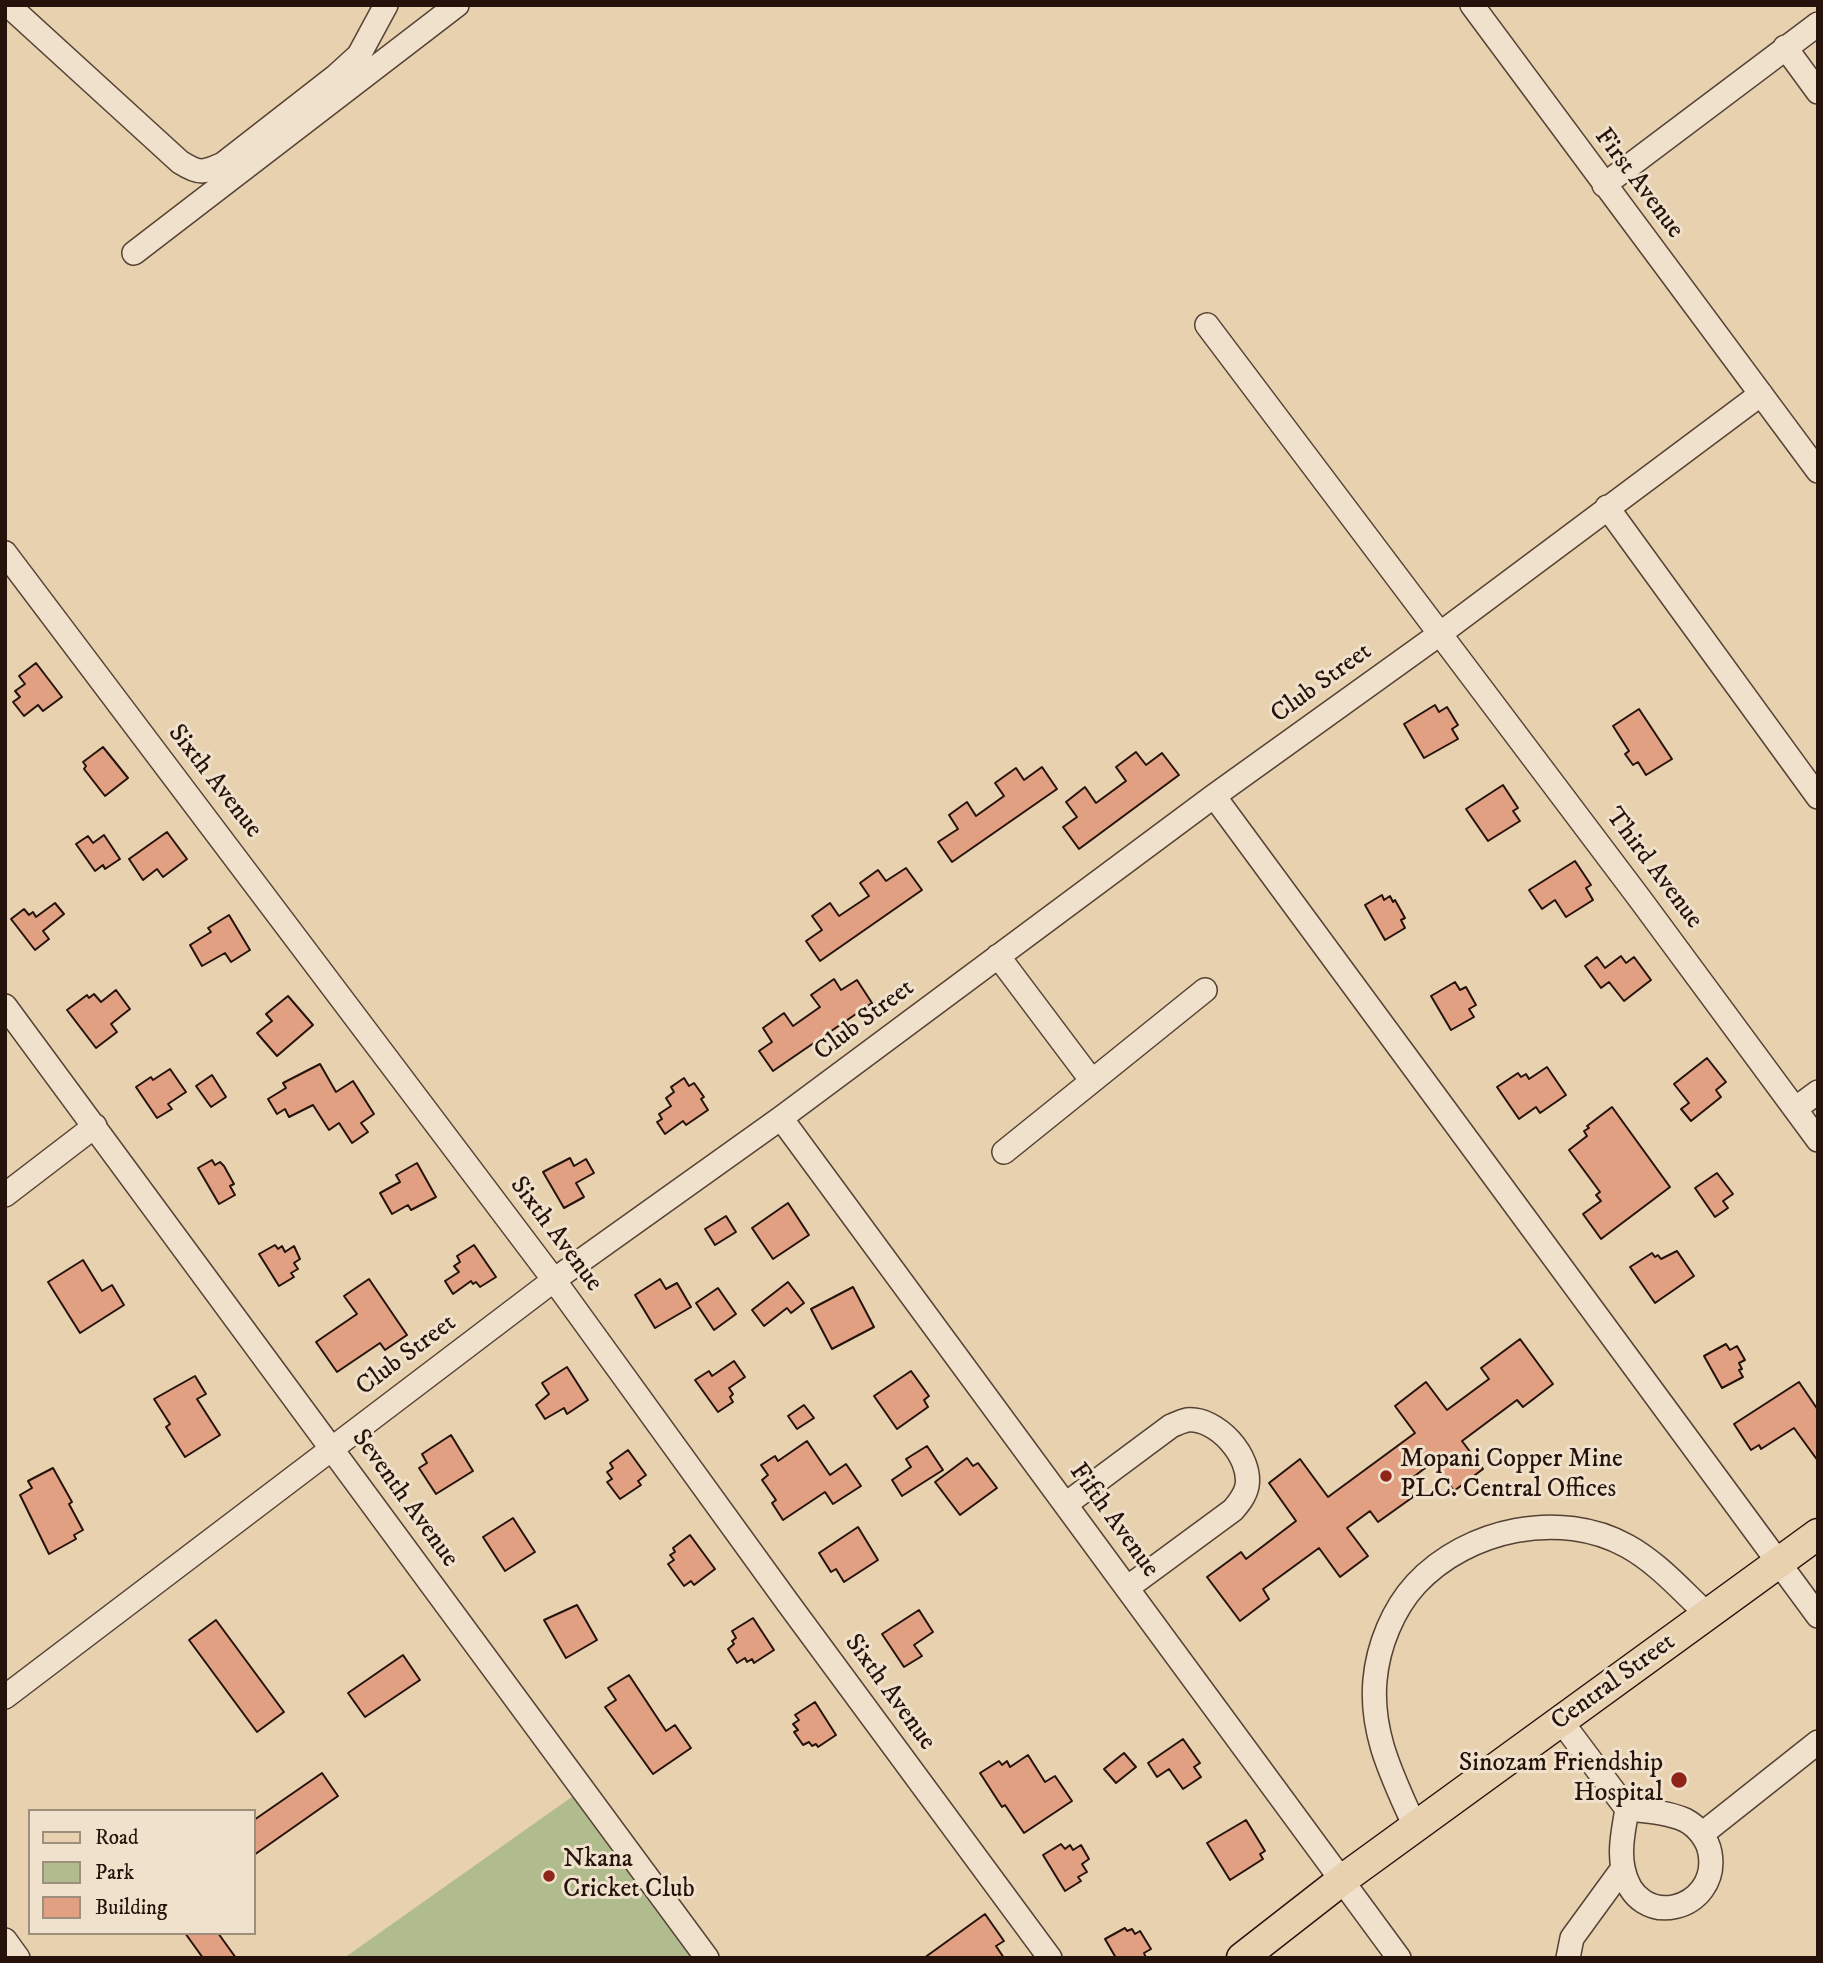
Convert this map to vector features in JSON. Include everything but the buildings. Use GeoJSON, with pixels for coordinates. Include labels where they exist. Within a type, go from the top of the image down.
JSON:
{"type":"FeatureCollection","features":[{"type":"Feature","properties":{"kind":"main road","name":"Central Street"},"geometry":{"type":"LineString","coordinates":[[1242,1958],[1342,1880],[1818,1534]]}},
{"type":"Feature","properties":{"kind":"street"},"geometry":{"type":"LineString","coordinates":[[8,5],[180,162],[195,171],[208,171],[223,164],[336,76],[359,55],[386,5]]}},
{"type":"Feature","properties":{"kind":"street"},"geometry":{"type":"LineString","coordinates":[[134,253],[457,5]]}},
{"type":"Feature","properties":{"kind":"street","name":"First Avenue"},"geometry":{"type":"LineString","coordinates":[[1472,5],[1818,471]]}},
{"type":"Feature","properties":{"kind":"street"},"geometry":{"type":"LineString","coordinates":[[1604,185],[1818,24]]}},
{"type":"Feature","properties":{"kind":"street"},"geometry":{"type":"LineString","coordinates":[[1785,47],[1818,92]]}},
{"type":"Feature","properties":{"kind":"street","name":"Third Avenue"},"geometry":{"type":"LineString","coordinates":[[1207,325],[1441,633],[1818,1140]]}},
{"type":"Feature","properties":{"kind":"street","name":"Club Street"},"geometry":{"type":"LineString","coordinates":[[5,1697],[554,1280],[781,1118],[1761,394]]}},
{"type":"Feature","properties":{"kind":"street"},"geometry":{"type":"LineString","coordinates":[[1607,507],[1818,797]]}},
{"type":"Feature","properties":{"kind":"street","name":"Sixth Avenue"},"geometry":{"type":"LineString","coordinates":[[5,553],[554,1280],[1050,1958]]}},
{"type":"Feature","properties":{"kind":"street"},"geometry":{"type":"LineString","coordinates":[[1214,796],[1818,1616]]}},
{"type":"Feature","properties":{"kind":"street"},"geometry":{"type":"LineString","coordinates":[[998,956],[1091,1081]]}},
{"type":"Feature","properties":{"kind":"street"},"geometry":{"type":"LineString","coordinates":[[1004,1152],[1205,989]]}},
{"type":"Feature","properties":{"kind":"street","name":"Seventh Avenue"},"geometry":{"type":"LineString","coordinates":[[5,1006],[707,1958]]}},
{"type":"Feature","properties":{"kind":"street"},"geometry":{"type":"LineString","coordinates":[[1795,1109],[1818,1092]]}},
{"type":"Feature","properties":{"kind":"street","name":"Fifth Avenue"},"geometry":{"type":"LineString","coordinates":[[781,1118],[1399,1958]]}},
{"type":"Feature","properties":{"kind":"street"},"geometry":{"type":"LineString","coordinates":[[5,1195],[95,1126]]}},
{"type":"Feature","properties":{"kind":"street"},"geometry":{"type":"LineString","coordinates":[[1066,1504],[1171,1426],[1187,1420],[1204,1423],[1219,1431],[1232,1443],[1247,1470],[1247,1485],[1243,1497],[1233,1510],[1127,1588]]}},
{"type":"Feature","properties":{"kind":"street"},"geometry":{"type":"LineString","coordinates":[[1415,1827],[1384,1759],[1378,1738],[1374,1711],[1375,1680],[1380,1650],[1395,1613],[1416,1584],[1448,1558],[1479,1542],[1518,1529],[1562,1527],[1600,1534],[1626,1545],[1655,1564],[1708,1615]]}},
{"type":"Feature","properties":{"kind":"street"},"geometry":{"type":"LineString","coordinates":[[1561,1721],[1627,1809],[1622,1848],[1623,1868],[1636,1896],[1648,1906],[1663,1909],[1681,1905],[1702,1891],[1710,1878],[1712,1863],[1709,1846],[1702,1834],[1687,1821],[1666,1814],[1627,1809]]}},
{"type":"Feature","properties":{"kind":"street"},"geometry":{"type":"LineString","coordinates":[[1702,1834],[1818,1742]]}},
{"type":"Feature","properties":{"kind":"street"},"geometry":{"type":"LineString","coordinates":[[1568,1958],[1572,1938],[1623,1868]]}},
{"type":"Feature","properties":{"kind":"street"},"geometry":{"type":"LineString","coordinates":[[5,1940],[18,1958]]}},
{"type":"Feature","properties":{"kind":"green space","name":"Nkana Cricket Club"},"geometry":{"type":"Polygon","coordinates":[[[576,1794],[700,1958],[344,1958],[576,1794]]]}},
{"type":"Feature","properties":{"kind":"place","name":"Mopani Copper Mine PLC. Central Offices"},"geometry":{"type":"Point","coordinates":[1386,1476]}},
{"type":"Feature","properties":{"kind":"place","name":"Sinozam Friendship Hospital"},"geometry":{"type":"Point","coordinates":[1679,1780]}},
{"type":"Feature","properties":{"kind":"place","name":"Nkana Cricket Club"},"geometry":{"type":"Point","coordinates":[549,1876]}}]}
